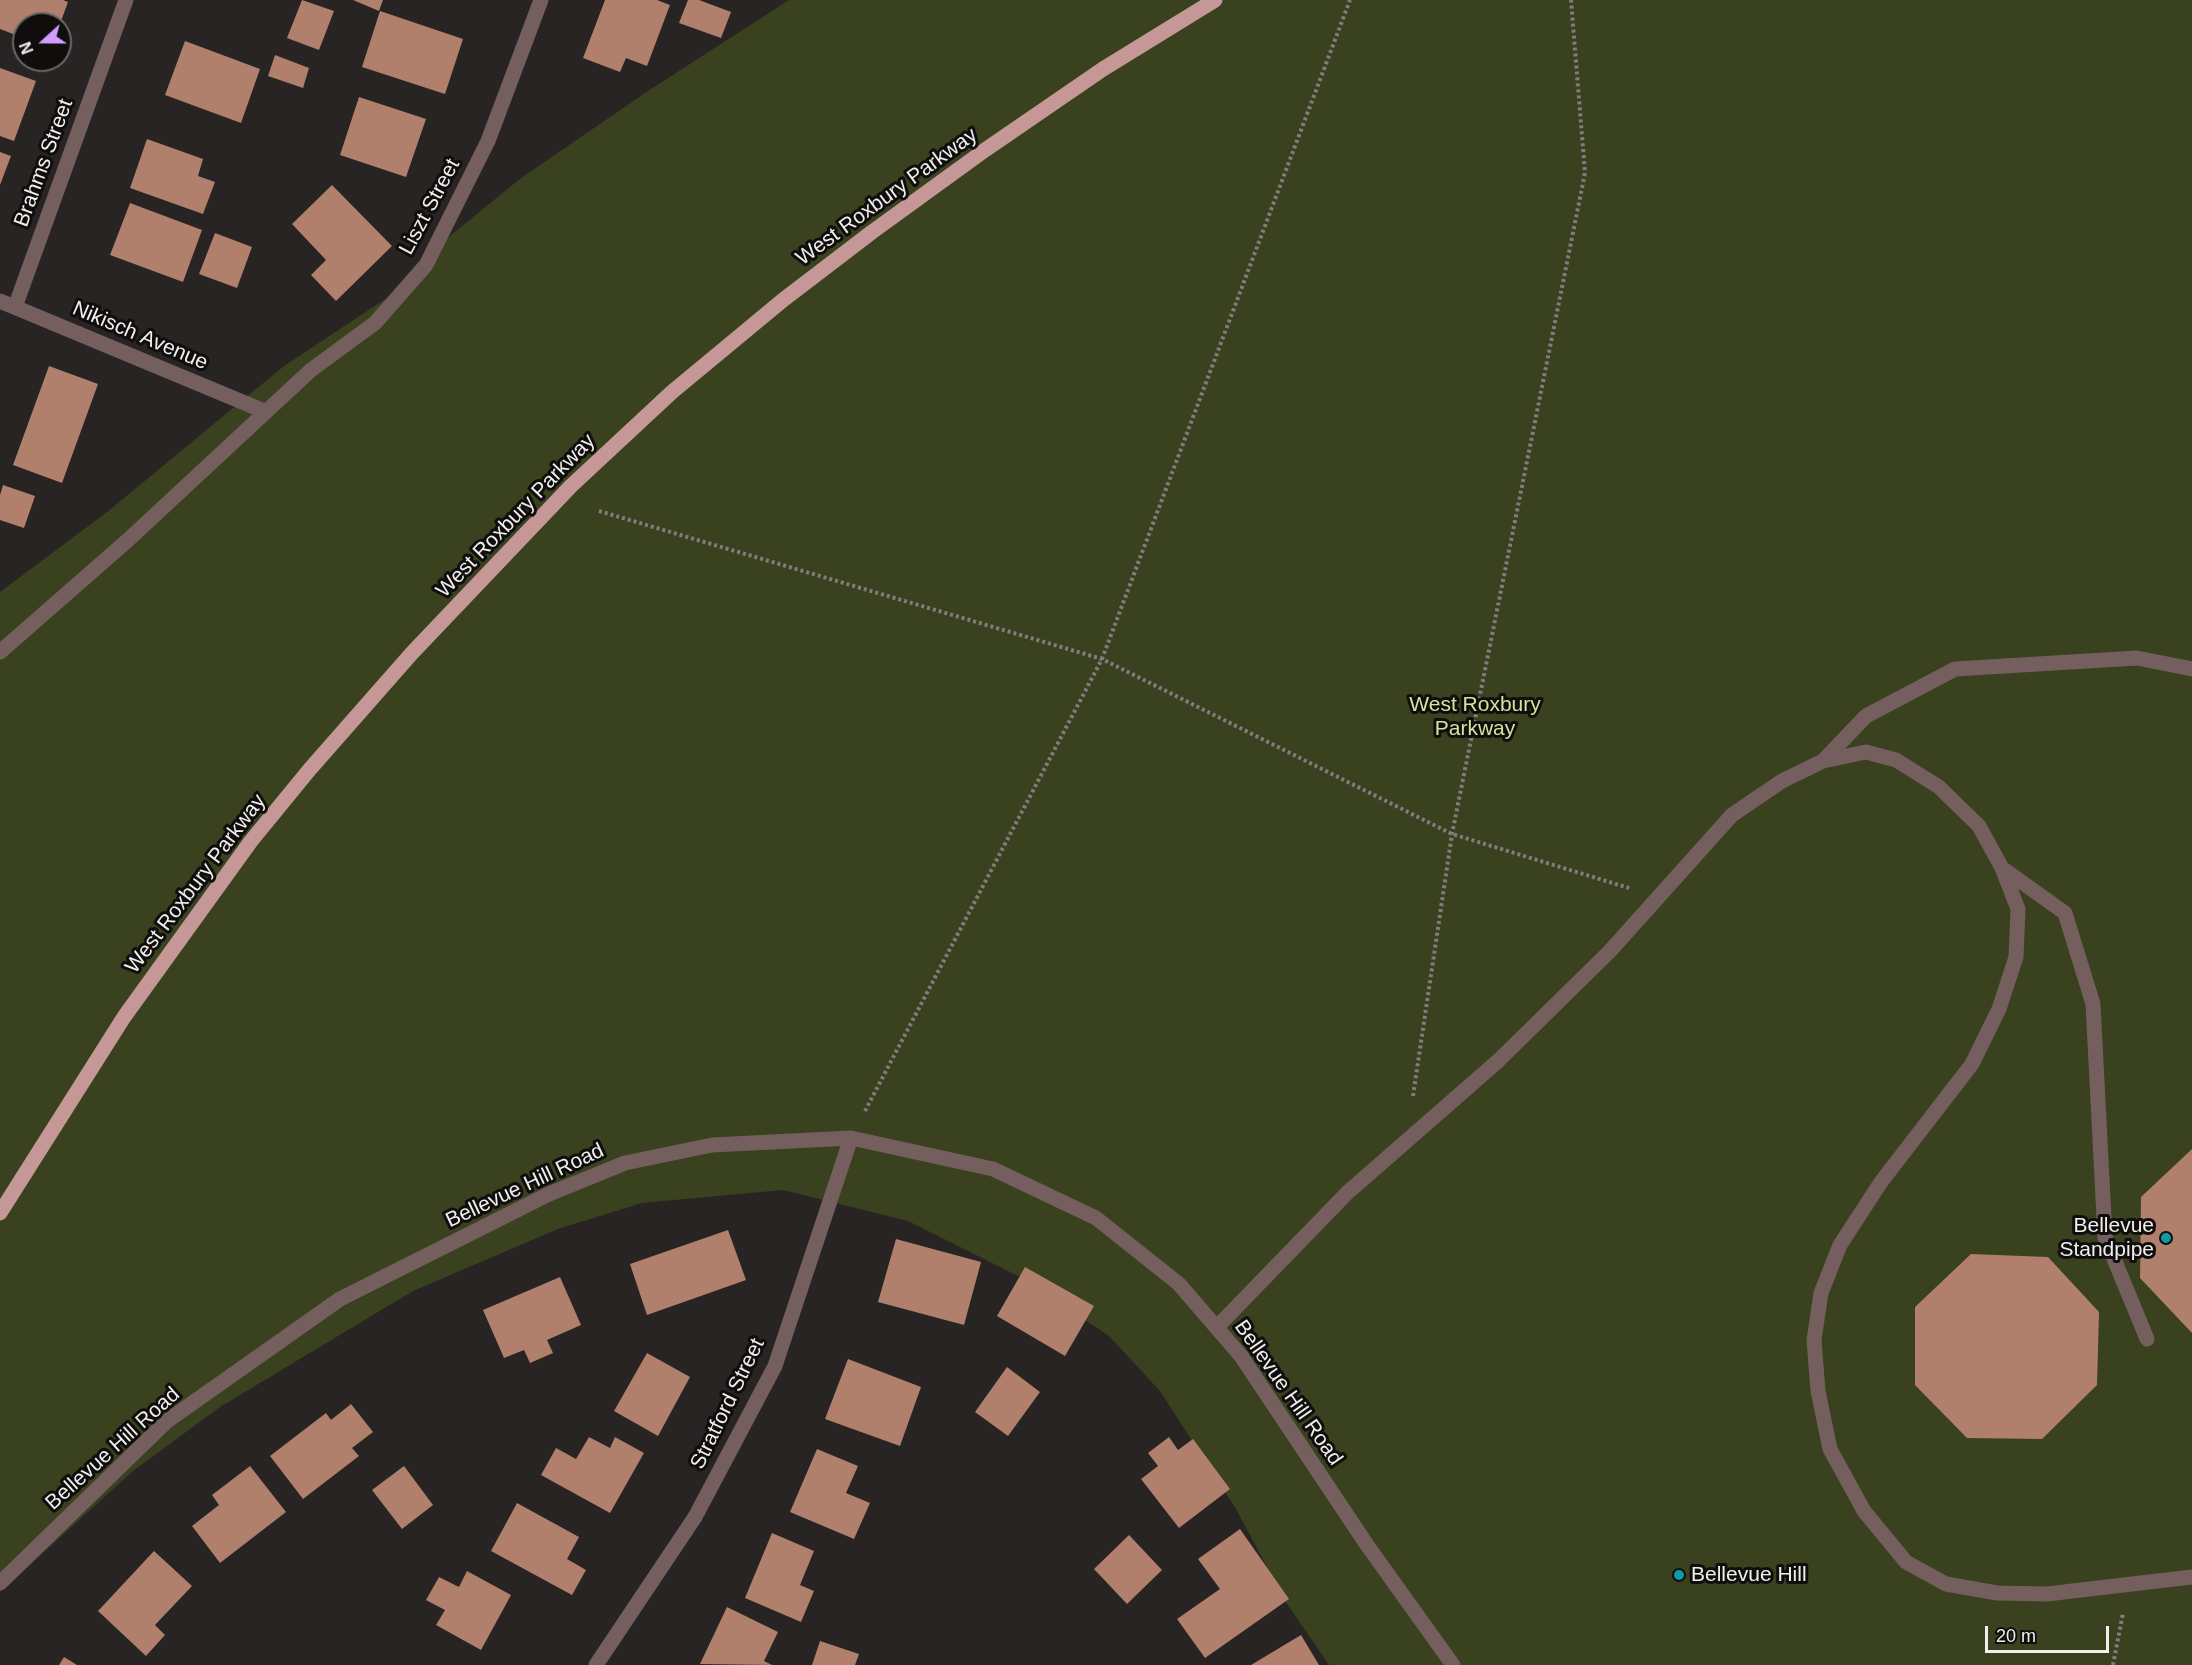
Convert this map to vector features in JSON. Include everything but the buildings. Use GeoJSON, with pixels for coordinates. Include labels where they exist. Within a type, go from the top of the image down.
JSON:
{"type":"FeatureCollection","features":[{"type":"Feature","properties":{"kind":"main road","name":"West Roxbury Parkway"},"geometry":{"type":"LineString","coordinates":[[0,1213],[124,1017],[251,841],[310,769],[412,654],[571,486],[672,392],[783,300],[863,239],[986,150],[1104,69],[1215,0]]}},
{"type":"Feature","properties":{"kind":"street","name":"Brahms Street"},"geometry":{"type":"LineString","coordinates":[[7,304],[126,0]]}},
{"type":"Feature","properties":{"kind":"street","name":"Liszt Street"},"geometry":{"type":"LineString","coordinates":[[264,411],[311,370],[375,323],[426,265],[488,141],[541,0]]}},
{"type":"Feature","properties":{"kind":"street","name":"Nikisch Avenue"},"geometry":{"type":"LineString","coordinates":[[7,304],[264,411]]}},
{"type":"Feature","properties":{"kind":"street"},"geometry":{"type":"LineString","coordinates":[[0,652],[128,540],[264,411]]}},
{"type":"Feature","properties":{"kind":"street"},"geometry":{"type":"LineString","coordinates":[[1823,761],[1866,716],[1955,669],[2137,658],[2192,669]]}},
{"type":"Feature","properties":{"kind":"street"},"geometry":{"type":"LineString","coordinates":[[1217,1327],[1347,1193],[1498,1061],[1610,951],[1732,815],[1782,781],[1823,761],[1866,752],[1896,760],[1939,787],[1979,826],[2002,868],[2018,909],[2016,957],[1999,1009],[1971,1064],[1881,1182],[1840,1245],[1821,1293],[1814,1340],[1818,1391],[1830,1449],[1864,1511],[1906,1562],[1946,1584],[1997,1593],[2048,1594],[2192,1577]]}},
{"type":"Feature","properties":{"kind":"street"},"geometry":{"type":"LineString","coordinates":[[2002,868],[2066,913],[2093,1004],[2105,1237],[2147,1339]]}},
{"type":"Feature","properties":{"kind":"street","name":"Bellevue Hill Road"},"geometry":{"type":"LineString","coordinates":[[0,1582],[167,1421],[340,1299],[549,1194],[625,1163],[712,1146],[850,1138],[993,1169],[1096,1218],[1179,1284],[1241,1356],[1367,1545],[1453,1665]]}},
{"type":"Feature","properties":{"kind":"street","name":"Stratford Street"},"geometry":{"type":"LineString","coordinates":[[596,1665],[695,1517],[775,1366],[850,1138]]}},
{"type":"Feature","properties":{"kind":"path"},"geometry":{"type":"LineString","coordinates":[[850,1138],[1102,659],[1350,0]]}},
{"type":"Feature","properties":{"kind":"path"},"geometry":{"type":"LineString","coordinates":[[1406,1142],[1452,834],[1585,173],[1571,0]]}},
{"type":"Feature","properties":{"kind":"path"},"geometry":{"type":"LineString","coordinates":[[600,512],[1102,659],[1452,834],[1658,897]]}},
{"type":"Feature","properties":{"kind":"path"},"geometry":{"type":"LineString","coordinates":[[2113,1665],[2128,1584]]}},
{"type":"Feature","properties":{"kind":"green space","name":"West Roxbury Parkway"},"geometry":{"type":"Polygon","coordinates":[[[789,0],[2192,0],[2192,1665],[1329,1665],[1285,1601],[1236,1509],[1160,1391],[1109,1336],[1020,1277],[908,1221],[783,1190],[642,1203],[558,1229],[413,1291],[220,1407],[133,1471],[0,1592],[0,592],[107,512],[284,366],[414,280],[434,249],[521,178],[648,91],[789,0]]]}},
{"type":"Feature","properties":{"kind":"place","name":"Bellevue Standpipe"},"geometry":{"type":"Point","coordinates":[2166,1238]}},
{"type":"Feature","properties":{"kind":"place","name":"Bellevue Hill"},"geometry":{"type":"Point","coordinates":[1679,1575]}}]}
